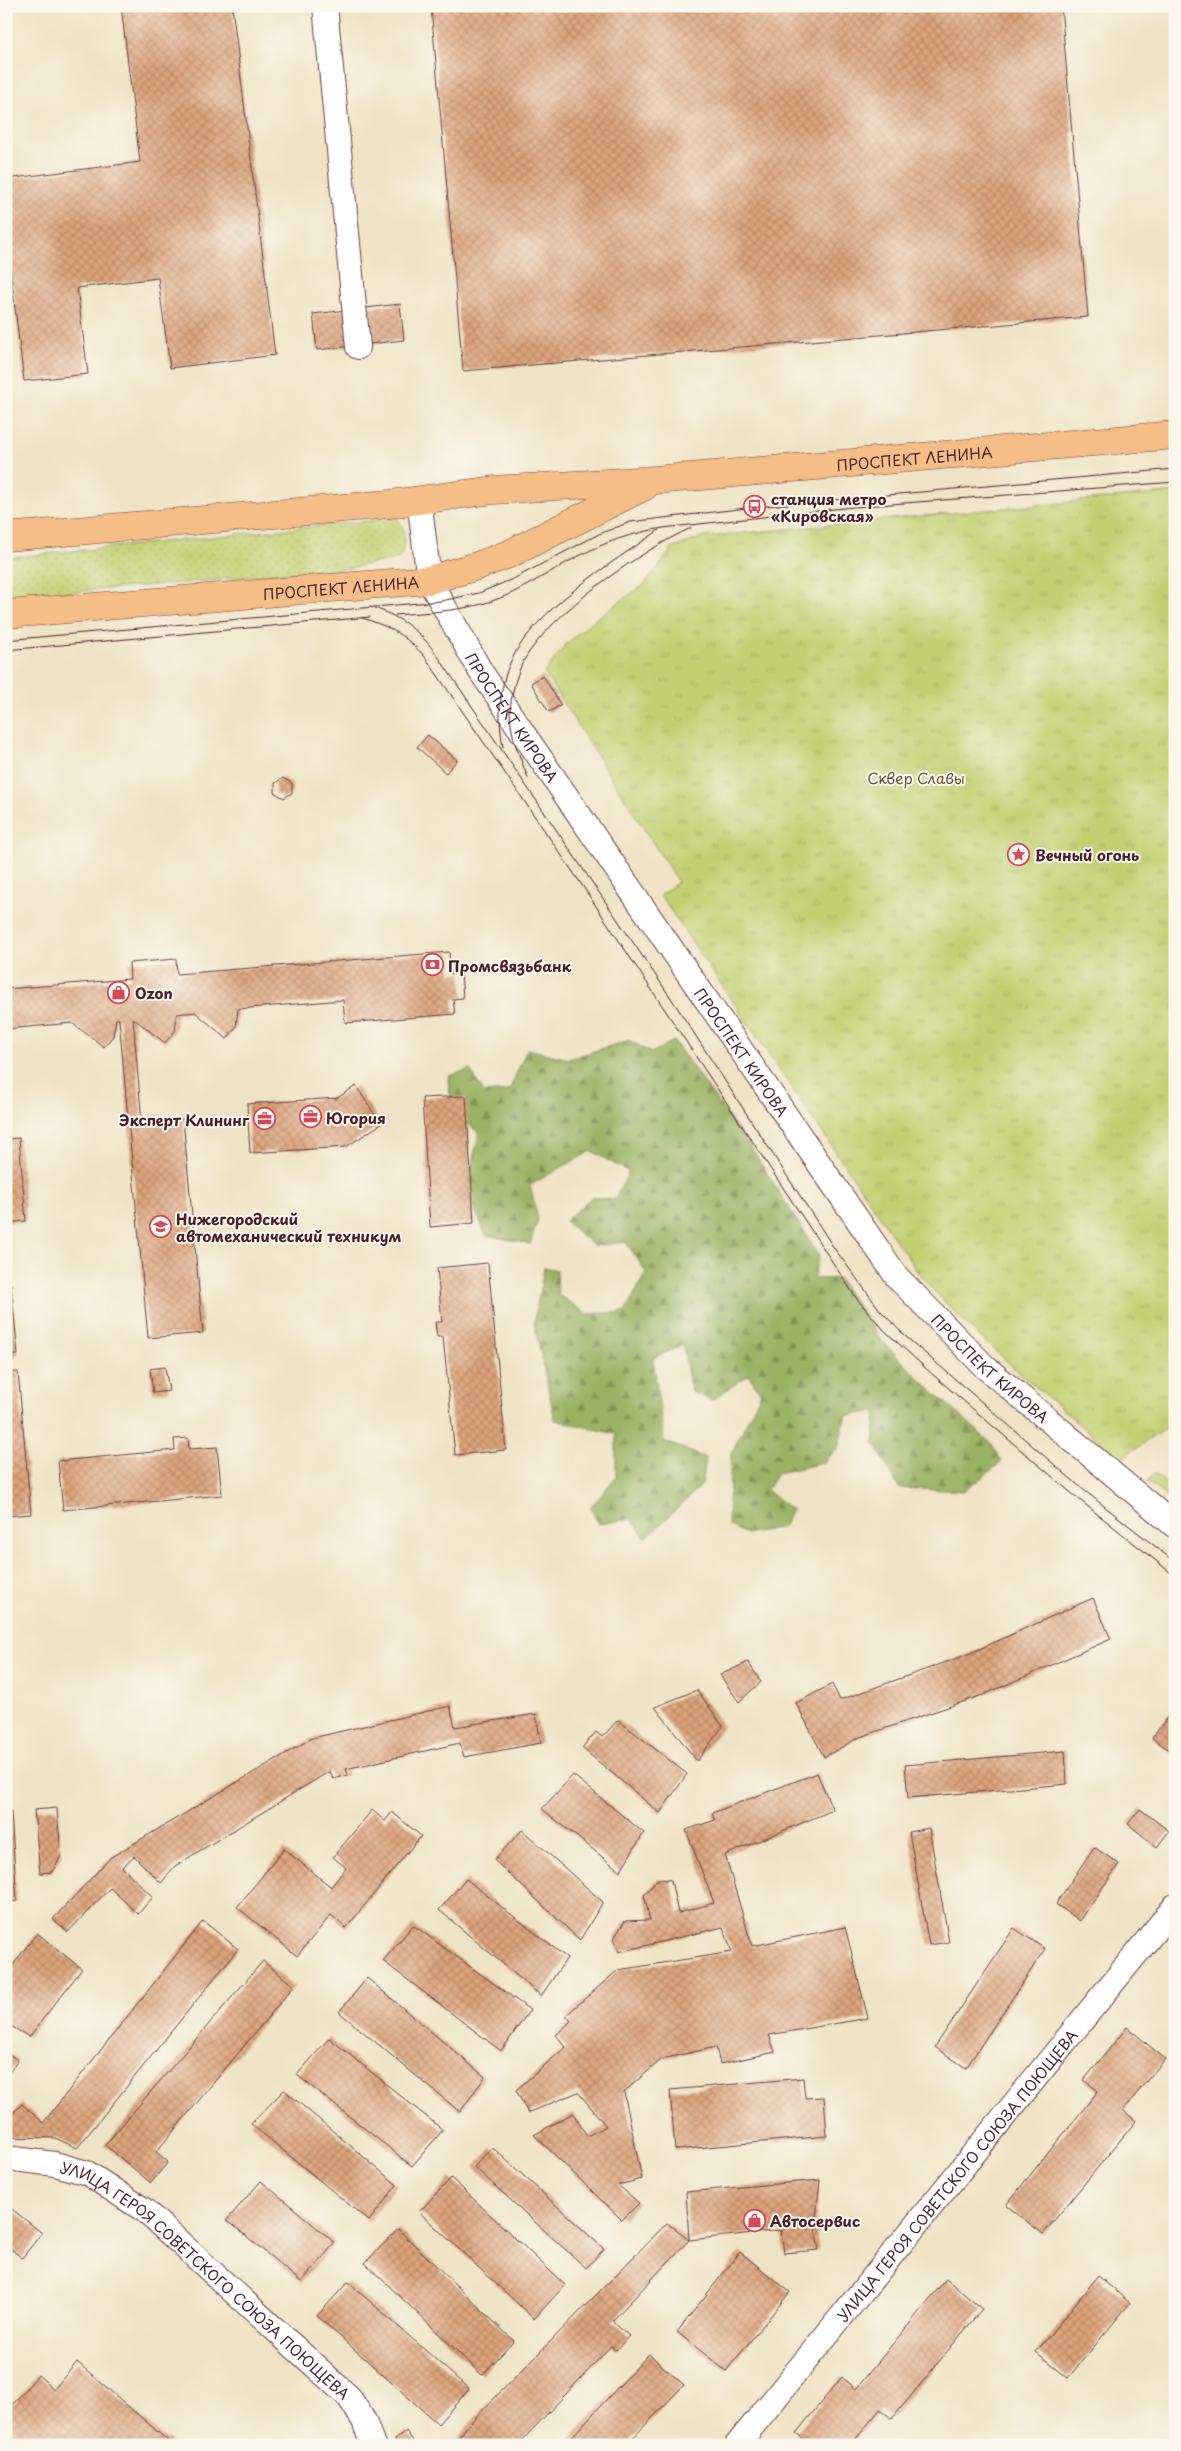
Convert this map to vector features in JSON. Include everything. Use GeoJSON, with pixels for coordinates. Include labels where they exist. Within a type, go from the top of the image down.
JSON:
{"type":"FeatureCollection","features":[{"type":"Feature","properties":{"kind":"main road","name":"ПРОСПЕКТ ЛЕНИНА"},"geometry":{"type":"LineString","coordinates":[[6,537],[256,516],[494,490],[655,480],[1175,435]]}},
{"type":"Feature","properties":{"kind":"main road","name":"ПРОСПЕКТ ЛЕНИНА"},"geometry":{"type":"LineString","coordinates":[[6,614],[429,580],[477,566],[509,554],[655,480]]}},
{"type":"Feature","properties":{"kind":"street"},"geometry":{"type":"LineString","coordinates":[[325,6],[358,346]]}},
{"type":"Feature","properties":{"kind":"street","name":"ПРОСПЕКТ КИРОВА"},"geometry":{"type":"LineString","coordinates":[[419,499],[429,580],[481,672],[897,1276],[985,1367],[1175,1526]]}},
{"type":"Feature","properties":{"kind":"street","name":"УЛИЦА ГЕРОЯ СОВЕТСКОГО СОЮЗА ПОЮЩЕВА"},"geometry":{"type":"LineString","coordinates":[[737,2445],[1175,1906]]}},
{"type":"Feature","properties":{"kind":"street","name":"УЛИЦА ГЕРОЯ СОВЕТСКОГО СОЮЗА ПОЮЩЕВА"},"geometry":{"type":"LineString","coordinates":[[6,2158],[55,2164],[87,2172],[144,2210],[349,2397],[364,2421],[374,2445]]}},
{"type":"Feature","properties":{"kind":"green space","name":"Сквер Славы"},"geometry":{"type":"Polygon","coordinates":[[[1175,492],[1175,1422],[1120,1459],[1016,1370],[966,1324],[919,1274],[660,895],[678,882],[544,673],[567,643],[594,620],[645,584],[673,548],[703,537],[1175,492]]]}},
{"type":"Feature","properties":{"kind":"green space"},"geometry":{"type":"Polygon","coordinates":[[[397,518],[404,532],[400,558],[351,568],[6,598],[6,558],[397,518]]]}},
{"type":"Feature","properties":{"kind":"green space"},"geometry":{"type":"Polygon","coordinates":[[[629,1040],[651,1053],[674,1041],[753,1151],[819,1255],[813,1279],[838,1278],[882,1341],[926,1385],[992,1444],[1002,1462],[964,1491],[899,1488],[874,1442],[876,1411],[846,1416],[838,1448],[823,1463],[777,1473],[767,1490],[792,1510],[783,1527],[746,1534],[728,1525],[731,1454],[761,1393],[748,1375],[712,1400],[691,1392],[683,1345],[653,1358],[664,1441],[706,1458],[702,1485],[646,1538],[631,1519],[599,1524],[590,1508],[616,1477],[616,1434],[555,1420],[534,1322],[544,1267],[557,1270],[558,1295],[588,1314],[625,1312],[646,1272],[626,1242],[594,1246],[565,1221],[592,1197],[614,1200],[629,1172],[591,1151],[530,1185],[538,1219],[530,1244],[486,1235],[466,1189],[479,1133],[451,1109],[449,1076],[470,1069],[484,1093],[509,1091],[527,1049],[569,1059],[629,1040]]]}},
{"type":"Feature","properties":{"kind":"green space"},"geometry":{"type":"Polygon","coordinates":[[[1155,1474],[1175,1491],[1175,1504],[1147,1481],[1155,1474]]]}},
{"type":"Feature","properties":{"kind":"building"},"geometry":{"type":"Polygon","coordinates":[[[121,6],[232,6],[275,355],[170,368],[158,278],[77,288],[88,374],[24,381],[8,251],[6,252],[6,179],[140,162],[121,6]]]}},
{"type":"Feature","properties":{"kind":"building"},"geometry":{"type":"Polygon","coordinates":[[[431,6],[1061,6],[1088,317],[463,371],[431,6]]]}},
{"type":"Feature","properties":{"kind":"building"},"geometry":{"type":"Polygon","coordinates":[[[400,304],[404,340],[317,350],[313,314],[400,304]]]}},
{"type":"Feature","properties":{"kind":"building"},"geometry":{"type":"Polygon","coordinates":[[[543,676],[561,705],[549,712],[531,683],[543,676]]]}},
{"type":"Feature","properties":{"kind":"building"},"geometry":{"type":"Polygon","coordinates":[[[428,735],[457,760],[446,773],[417,747],[428,735]]]}},
{"type":"Feature","properties":{"kind":"building"},"geometry":{"type":"Polygon","coordinates":[[[283,778],[292,783],[292,793],[284,798],[275,793],[275,783],[283,778]]]}},
{"type":"Feature","properties":{"kind":"building"},"geometry":{"type":"Polygon","coordinates":[[[449,952],[451,974],[461,973],[463,998],[453,999],[455,1014],[345,1023],[343,1000],[238,1009],[236,1027],[227,1039],[195,1012],[177,1014],[175,1031],[165,1043],[133,1018],[142,1123],[183,1119],[203,1333],[148,1338],[119,1019],[116,1019],[113,1036],[104,1047],[72,1023],[6,1029],[6,989],[130,979],[129,963],[176,959],[177,974],[449,952]]]}},
{"type":"Feature","properties":{"kind":"building"},"geometry":{"type":"Polygon","coordinates":[[[356,1086],[381,1124],[346,1147],[250,1153],[247,1104],[337,1098],[356,1086]]]}},
{"type":"Feature","properties":{"kind":"building"},"geometry":{"type":"Polygon","coordinates":[[[466,1096],[474,1223],[430,1227],[422,1098],[466,1096]]]}},
{"type":"Feature","properties":{"kind":"building"},"geometry":{"type":"Polygon","coordinates":[[[19,1138],[26,1221],[6,1223],[6,1139],[19,1138]]]}},
{"type":"Feature","properties":{"kind":"building"},"geometry":{"type":"Polygon","coordinates":[[[488,1263],[506,1450],[455,1455],[443,1337],[437,1337],[435,1322],[442,1322],[437,1268],[488,1263]]]}},
{"type":"Feature","properties":{"kind":"building"},"geometry":{"type":"Polygon","coordinates":[[[6,1284],[11,1284],[18,1355],[6,1356],[6,1284]]]}},
{"type":"Feature","properties":{"kind":"building"},"geometry":{"type":"Polygon","coordinates":[[[165,1367],[169,1391],[153,1393],[150,1369],[165,1367]]]}},
{"type":"Feature","properties":{"kind":"building"},"geometry":{"type":"Polygon","coordinates":[[[18,1372],[31,1514],[6,1516],[6,1373],[18,1372]]]}},
{"type":"Feature","properties":{"kind":"building"},"geometry":{"type":"Polygon","coordinates":[[[188,1438],[189,1449],[217,1447],[222,1495],[63,1510],[58,1461],[175,1450],[174,1439],[188,1438]]]}},
{"type":"Feature","properties":{"kind":"building"},"geometry":{"type":"Polygon","coordinates":[[[1093,1598],[1111,1639],[983,1695],[860,1737],[824,1757],[796,1703],[832,1684],[840,1700],[966,1655],[1093,1598]]]}},
{"type":"Feature","properties":{"kind":"building"},"geometry":{"type":"Polygon","coordinates":[[[748,1662],[761,1682],[739,1702],[720,1675],[748,1662]]]}},
{"type":"Feature","properties":{"kind":"building"},"geometry":{"type":"Polygon","coordinates":[[[697,1690],[723,1726],[697,1761],[655,1707],[697,1690]]]}},
{"type":"Feature","properties":{"kind":"building"},"geometry":{"type":"Polygon","coordinates":[[[450,1706],[455,1727],[536,1714],[541,1743],[464,1757],[460,1743],[346,1769],[348,1775],[333,1779],[330,1771],[175,1866],[161,1883],[134,1856],[122,1867],[153,1897],[138,1914],[110,1888],[68,1932],[53,1919],[111,1857],[312,1738],[450,1706]]]}},
{"type":"Feature","properties":{"kind":"building"},"geometry":{"type":"Polygon","coordinates":[[[1175,1707],[1175,1754],[1152,1738],[1175,1707]]]}},
{"type":"Feature","properties":{"kind":"building"},"geometry":{"type":"Polygon","coordinates":[[[618,1720],[687,1774],[660,1813],[582,1748],[596,1732],[602,1737],[618,1720]]]}},
{"type":"Feature","properties":{"kind":"building"},"geometry":{"type":"Polygon","coordinates":[[[1065,1751],[1067,1784],[908,1798],[905,1765],[1065,1751]]]}},
{"type":"Feature","properties":{"kind":"building"},"geometry":{"type":"Polygon","coordinates":[[[817,1773],[833,1810],[725,1855],[752,1946],[845,1927],[868,2018],[769,2035],[775,2052],[720,2064],[716,2047],[662,2059],[624,2092],[642,2179],[618,2185],[639,2203],[622,2220],[534,2135],[573,2113],[587,2136],[606,2126],[578,2092],[528,2113],[516,2090],[566,2047],[556,2035],[571,2021],[566,2015],[618,1970],[732,1952],[723,1927],[619,1952],[614,1938],[625,1921],[650,1920],[644,1895],[658,1879],[671,1880],[678,1913],[714,1903],[686,1830],[715,1820],[712,1813],[817,1773]]]}},
{"type":"Feature","properties":{"kind":"building"},"geometry":{"type":"Polygon","coordinates":[[[573,1775],[644,1833],[620,1871],[542,1809],[573,1775]]]}},
{"type":"Feature","properties":{"kind":"building"},"geometry":{"type":"Polygon","coordinates":[[[57,1808],[61,1856],[52,1872],[40,1873],[34,1810],[57,1808]]]}},
{"type":"Feature","properties":{"kind":"building"},"geometry":{"type":"Polygon","coordinates":[[[1140,1809],[1169,1831],[1157,1847],[1128,1824],[1140,1809]]]}},
{"type":"Feature","properties":{"kind":"building"},"geometry":{"type":"Polygon","coordinates":[[[372,1810],[385,1821],[392,1812],[421,1836],[346,1928],[331,1915],[297,1956],[237,1907],[284,1849],[331,1887],[346,1868],[333,1857],[372,1810]]]}},
{"type":"Feature","properties":{"kind":"building"},"geometry":{"type":"Polygon","coordinates":[[[11,1812],[17,1901],[6,1902],[6,1813],[11,1812]]]}},
{"type":"Feature","properties":{"kind":"building"},"geometry":{"type":"Polygon","coordinates":[[[929,1828],[949,1942],[929,1945],[909,1832],[929,1828]]]}},
{"type":"Feature","properties":{"kind":"building"},"geometry":{"type":"Polygon","coordinates":[[[522,1830],[603,1902],[580,1940],[494,1860],[522,1830]]]}},
{"type":"Feature","properties":{"kind":"building"},"geometry":{"type":"Polygon","coordinates":[[[1094,1847],[1119,1864],[1080,1921],[1056,1904],[1094,1847]]]}},
{"type":"Feature","properties":{"kind":"building"},"geometry":{"type":"Polygon","coordinates":[[[466,1879],[567,1958],[541,1996],[439,1910],[466,1879]]]}},
{"type":"Feature","properties":{"kind":"building"},"geometry":{"type":"Polygon","coordinates":[[[203,1921],[238,1949],[77,2148],[55,2138],[6,2137],[7,2119],[22,2104],[43,2123],[203,1921]]]}},
{"type":"Feature","properties":{"kind":"building"},"geometry":{"type":"Polygon","coordinates":[[[413,1925],[530,2010],[501,2051],[383,1961],[413,1925]]]}},
{"type":"Feature","properties":{"kind":"building"},"geometry":{"type":"Polygon","coordinates":[[[1014,1928],[1045,1949],[966,2068],[935,2047],[1014,1928]]]}},
{"type":"Feature","properties":{"kind":"building"},"geometry":{"type":"Polygon","coordinates":[[[37,1933],[82,1969],[29,2037],[6,2023],[6,1974],[37,1933]]]}},
{"type":"Feature","properties":{"kind":"building"},"geometry":{"type":"Polygon","coordinates":[[[263,1961],[294,1986],[156,2152],[168,2162],[151,2183],[105,2145],[263,1961]]]}},
{"type":"Feature","properties":{"kind":"building"},"geometry":{"type":"Polygon","coordinates":[[[367,1978],[485,2077],[460,2112],[339,2012],[367,1978]]]}},
{"type":"Feature","properties":{"kind":"building"},"geometry":{"type":"Polygon","coordinates":[[[1127,2027],[1165,2059],[1123,2110],[1136,2121],[1043,2234],[1006,2205],[1098,2091],[1084,2080],[1127,2027]]]}},
{"type":"Feature","properties":{"kind":"building"},"geometry":{"type":"Polygon","coordinates":[[[329,2038],[443,2130],[412,2166],[297,2075],[329,2038]]]}},
{"type":"Feature","properties":{"kind":"building"},"geometry":{"type":"Polygon","coordinates":[[[6,2052],[18,2060],[6,2077],[6,2052]]]}},
{"type":"Feature","properties":{"kind":"building"},"geometry":{"type":"Polygon","coordinates":[[[803,2078],[805,2098],[824,2097],[827,2136],[675,2150],[670,2090],[803,2078]]]}},
{"type":"Feature","properties":{"kind":"building"},"geometry":{"type":"Polygon","coordinates":[[[284,2090],[397,2185],[369,2221],[251,2124],[284,2090]]]}},
{"type":"Feature","properties":{"kind":"building"},"geometry":{"type":"Polygon","coordinates":[[[492,2147],[604,2249],[586,2268],[474,2167],[492,2147]]]}},
{"type":"Feature","properties":{"kind":"building"},"geometry":{"type":"Polygon","coordinates":[[[451,2178],[565,2285],[534,2319],[419,2212],[451,2178]]]}},
{"type":"Feature","properties":{"kind":"building"},"geometry":{"type":"Polygon","coordinates":[[[820,2180],[815,2227],[819,2250],[784,2253],[781,2230],[689,2240],[686,2192],[820,2180]]]}},
{"type":"Feature","properties":{"kind":"building"},"geometry":{"type":"Polygon","coordinates":[[[261,2181],[335,2243],[301,2282],[227,2220],[261,2181]]]}},
{"type":"Feature","properties":{"kind":"building"},"geometry":{"type":"Polygon","coordinates":[[[8,2206],[42,2233],[22,2258],[6,2245],[8,2206]]]}},
{"type":"Feature","properties":{"kind":"building"},"geometry":{"type":"Polygon","coordinates":[[[667,2223],[689,2240],[612,2321],[629,2336],[616,2350],[611,2346],[518,2445],[453,2445],[468,2425],[667,2223]]]}},
{"type":"Feature","properties":{"kind":"building"},"geometry":{"type":"Polygon","coordinates":[[[398,2229],[514,2341],[482,2375],[365,2263],[398,2229]]]}},
{"type":"Feature","properties":{"kind":"building"},"geometry":{"type":"Polygon","coordinates":[[[740,2252],[790,2292],[726,2371],[677,2332],[740,2252]]]}},
{"type":"Feature","properties":{"kind":"building"},"geometry":{"type":"Polygon","coordinates":[[[1098,2276],[1130,2303],[1068,2378],[1036,2352],[1098,2276]]]}},
{"type":"Feature","properties":{"kind":"building"},"geometry":{"type":"Polygon","coordinates":[[[946,2279],[982,2309],[892,2419],[880,2409],[851,2445],[811,2445],[796,2433],[842,2377],[856,2389],[946,2279]]]}},
{"type":"Feature","properties":{"kind":"building"},"geometry":{"type":"Polygon","coordinates":[[[348,2282],[469,2389],[438,2424],[317,2316],[348,2282]]]}},
{"type":"Feature","properties":{"kind":"building"},"geometry":{"type":"Polygon","coordinates":[[[649,2354],[684,2385],[626,2445],[564,2445],[649,2354]]]}},
{"type":"Feature","properties":{"kind":"building"},"geometry":{"type":"Polygon","coordinates":[[[77,2362],[173,2445],[6,2445],[6,2412],[38,2375],[54,2389],[77,2362]]]}},
{"type":"Feature","properties":{"kind":"building"},"geometry":{"type":"Polygon","coordinates":[[[406,2431],[416,2445],[399,2445],[395,2440],[406,2431]]]}},
{"type":"Feature","properties":{"kind":"tram line"},"geometry":{"type":"LineString","coordinates":[[6,640],[441,601],[479,593],[515,578],[599,534],[630,522],[755,507],[1175,469]]}},
{"type":"Feature","properties":{"kind":"tram line"},"geometry":{"type":"LineString","coordinates":[[395,615],[450,610],[490,602],[522,588],[598,547],[630,535],[663,528],[853,507],[1175,482]]}},
{"type":"Feature","properties":{"kind":"tram line"},"geometry":{"type":"LineString","coordinates":[[528,778],[510,721],[514,685],[524,660],[537,641],[576,603],[623,567],[670,538],[691,528]]}},
{"type":"Feature","properties":{"kind":"tram line"},"geometry":{"type":"LineString","coordinates":[[503,747],[500,726],[501,693],[511,661],[522,642],[538,623],[576,588],[659,530]]}},
{"type":"Feature","properties":{"kind":"tram line"},"geometry":{"type":"LineString","coordinates":[[375,608],[394,616],[410,626],[437,655],[671,998],[834,1248],[880,1310],[905,1336],[1085,1491],[1175,1562]]}},
{"type":"Feature","properties":{"kind":"tram line"},"geometry":{"type":"LineString","coordinates":[[6,650],[370,617]]}},
{"type":"Feature","properties":{"kind":"tram line"},"geometry":{"type":"LineString","coordinates":[[362,618],[397,633],[411,643],[425,657],[584,888],[857,1299],[884,1330],[932,1374],[1076,1497],[1175,1576]]}},
{"type":"Feature","properties":{"kind":"place","name":"станция метро «Кировская»"},"geometry":{"type":"Point","coordinates":[755,507]}},
{"type":"Feature","properties":{"kind":"place","name":"Вечный огонь"},"geometry":{"type":"Point","coordinates":[1019,854]}},
{"type":"Feature","properties":{"kind":"place","name":"Промсвязьбанк"},"geometry":{"type":"Point","coordinates":[432,965]}},
{"type":"Feature","properties":{"kind":"place","name":"Ozon"},"geometry":{"type":"Point","coordinates":[119,992]}},
{"type":"Feature","properties":{"kind":"place","name":"Югория"},"geometry":{"type":"Point","coordinates":[310,1117]}},
{"type":"Feature","properties":{"kind":"place","name":"Эксперт Клининг"},"geometry":{"type":"Point","coordinates":[265,1119]}},
{"type":"Feature","properties":{"kind":"place","name":"Нижегородский автомеханический техникум"},"geometry":{"type":"Point","coordinates":[160,1227]}},
{"type":"Feature","properties":{"kind":"place","name":"Автосервис"},"geometry":{"type":"Point","coordinates":[754,2220]}}]}
